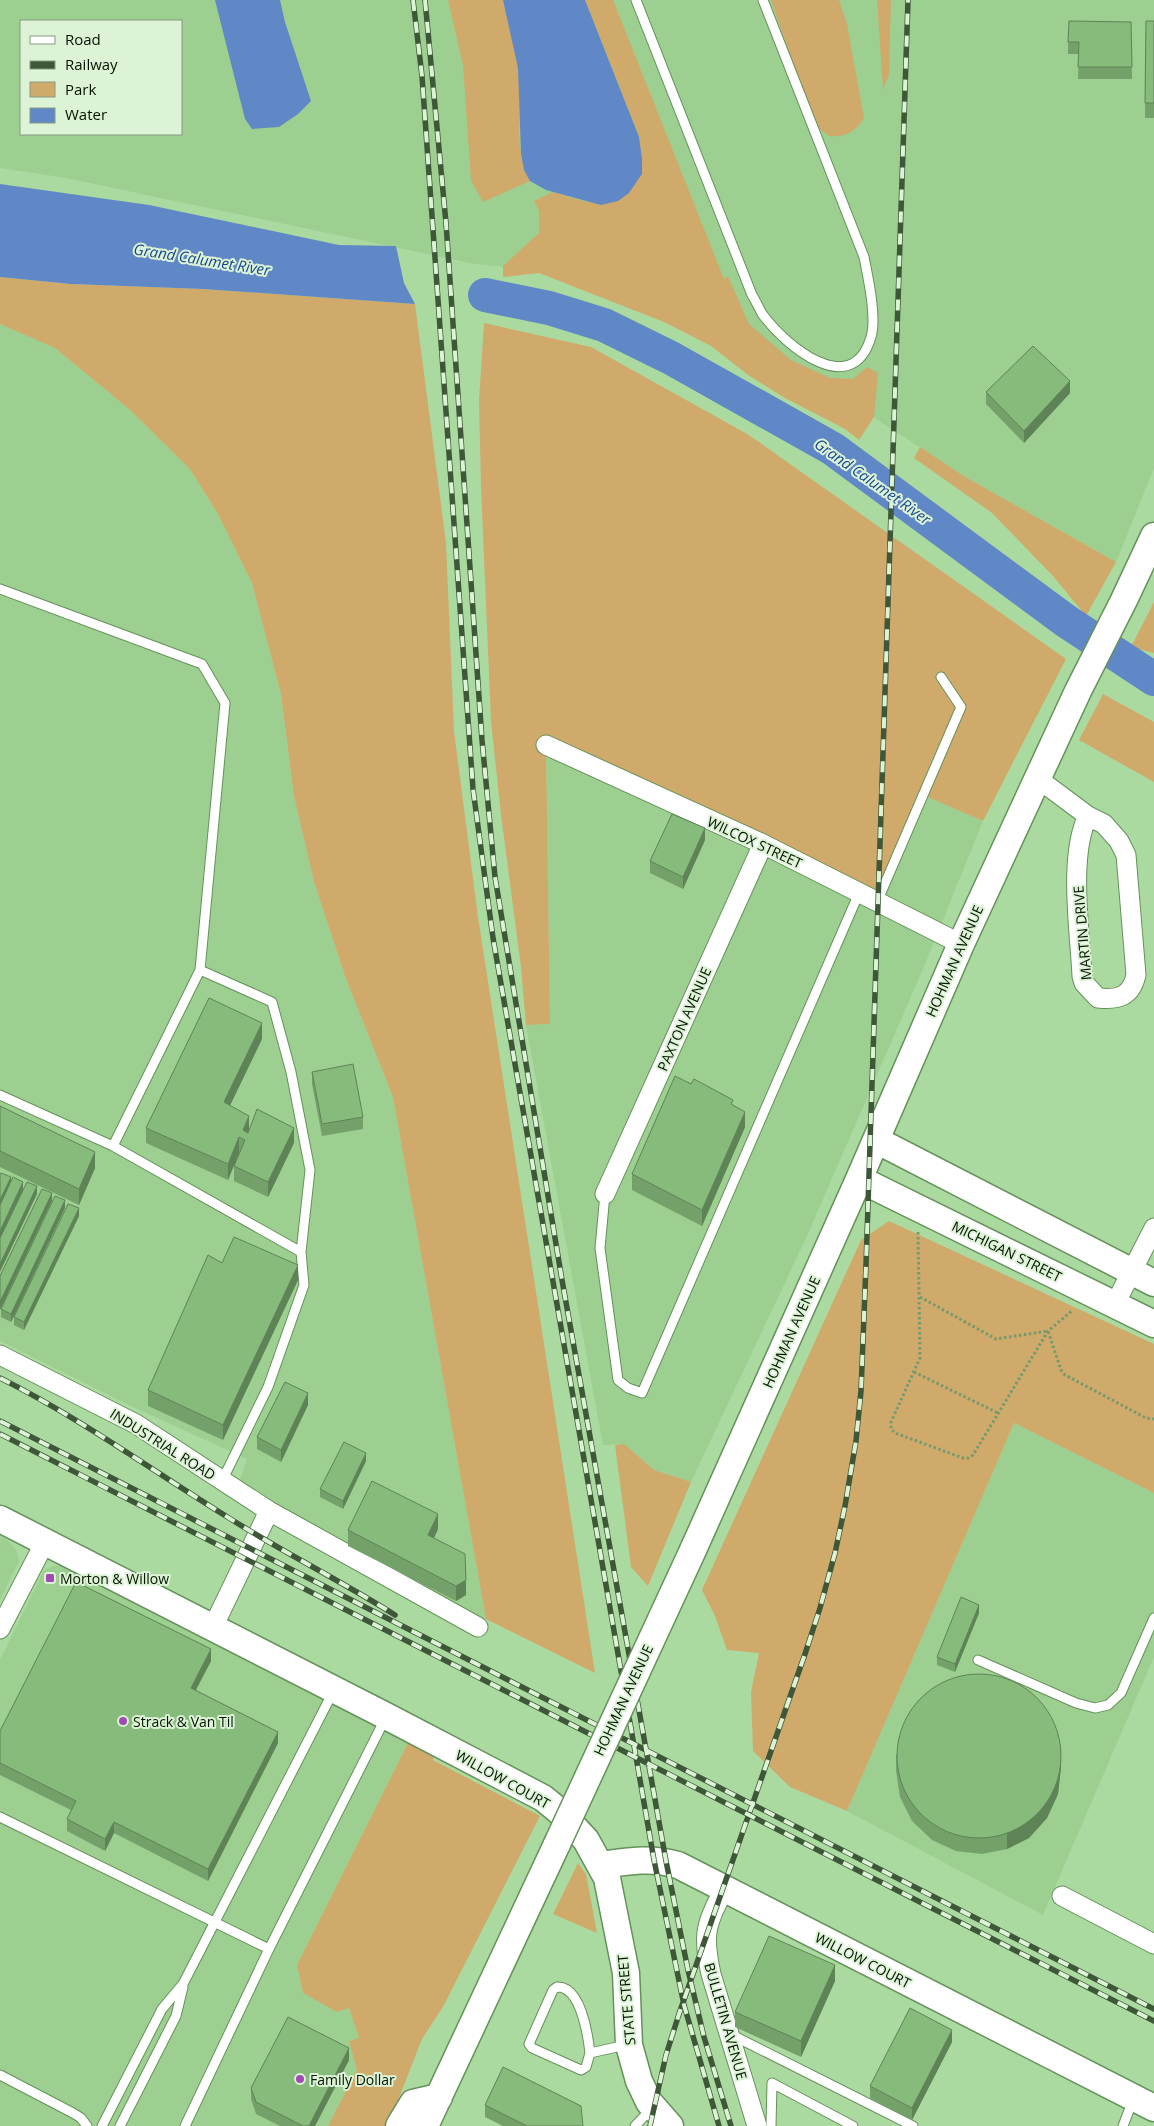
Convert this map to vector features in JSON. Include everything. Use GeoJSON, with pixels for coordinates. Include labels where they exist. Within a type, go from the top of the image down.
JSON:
{"type":"FeatureCollection","features":[{"type":"Feature","properties":{"kind":"main road","name":"HOHMAN AVENUE"},"geometry":{"type":"LineString","coordinates":[[425,2126],[693,1550],[859,1179],[961,944],[1078,691],[1153,543]]}},
{"type":"Feature","properties":{"kind":"main road"},"geometry":{"type":"LineString","coordinates":[[876,1140],[1143,1278]]}},
{"type":"Feature","properties":{"kind":"main road","name":"MICHIGAN STREET"},"geometry":{"type":"LineString","coordinates":[[859,1179],[1154,1324]]}},
{"type":"Feature","properties":{"kind":"main road","name":"WILLOW COURT"},"geometry":{"type":"LineString","coordinates":[[0,1519],[543,1798],[575,1827],[586,1840],[601,1865],[630,1860],[666,1861],[678,1864],[1144,2103]]}},
{"type":"Feature","properties":{"kind":"main road","name":"STATE STREET"},"geometry":{"type":"LineString","coordinates":[[601,1865],[610,1891],[626,1973],[629,2045],[639,2082],[643,2117],[670,2126]]}},
{"type":"Feature","properties":{"kind":"main road"},"geometry":{"type":"LineString","coordinates":[[399,2126],[413,2103],[439,2096]]}},
{"type":"Feature","properties":{"kind":"street","name":"WILCOX STREET"},"geometry":{"type":"LineString","coordinates":[[546,745],[763,844],[961,944]]}},
{"type":"Feature","properties":{"kind":"street","name":"MARTIN DRIVE"},"geometry":{"type":"LineString","coordinates":[[1038,778],[1088,816],[1104,824],[1119,841],[1126,855],[1129,868],[1136,975],[1134,986],[1124,996],[1113,1000],[1098,998],[1090,992],[1082,976],[1077,861],[1080,839],[1088,816]]}},
{"type":"Feature","properties":{"kind":"street","name":"PAXTON AVENUE"},"geometry":{"type":"LineString","coordinates":[[606,1194],[763,844]]}},
{"type":"Feature","properties":{"kind":"street"},"geometry":{"type":"LineString","coordinates":[[1115,1304],[1143,1278],[1154,1228]]}},
{"type":"Feature","properties":{"kind":"street","name":"INDUSTRIAL ROAD"},"geometry":{"type":"LineString","coordinates":[[0,1356],[136,1424],[269,1511],[478,1627]]}},
{"type":"Feature","properties":{"kind":"street"},"geometry":{"type":"LineString","coordinates":[[213,1627],[269,1511]]}},
{"type":"Feature","properties":{"kind":"street"},"geometry":{"type":"LineString","coordinates":[[0,1629],[45,1542]]}},
{"type":"Feature","properties":{"kind":"street","name":"BULLETIN AVENUE"},"geometry":{"type":"LineString","coordinates":[[724,1889],[709,1919],[705,1940],[710,1974],[757,2126]]}},
{"type":"Feature","properties":{"kind":"street"},"geometry":{"type":"LineString","coordinates":[[1062,1896],[1154,1944]]}},
{"type":"Feature","properties":{"kind":"lane"},"geometry":{"type":"LineString","coordinates":[[636,0],[752,295],[763,314],[782,337],[813,359],[833,367],[849,366],[864,354],[872,335],[871,294],[864,257],[763,0]]}},
{"type":"Feature","properties":{"kind":"lane"},"geometry":{"type":"LineString","coordinates":[[0,589],[202,664],[225,703],[200,970],[113,1146]]}},
{"type":"Feature","properties":{"kind":"lane"},"geometry":{"type":"LineString","coordinates":[[877,902],[961,707],[941,677]]}},
{"type":"Feature","properties":{"kind":"lane"},"geometry":{"type":"LineString","coordinates":[[606,1194],[600,1248],[618,1380],[628,1388],[642,1393],[859,893]]}},
{"type":"Feature","properties":{"kind":"lane"},"geometry":{"type":"LineString","coordinates":[[200,970],[272,1002],[291,1072],[310,1170],[301,1252],[304,1285],[268,1387],[222,1481]]}},
{"type":"Feature","properties":{"kind":"lane"},"geometry":{"type":"LineString","coordinates":[[0,1095],[113,1146],[301,1252]]}},
{"type":"Feature","properties":{"kind":"lane"},"geometry":{"type":"LineString","coordinates":[[978,1660],[1076,1702],[1095,1708],[1108,1705],[1121,1693],[1154,1618]]}},
{"type":"Feature","properties":{"kind":"lane"},"geometry":{"type":"LineString","coordinates":[[102,2126],[162,2009],[183,1984],[334,1689]]}},
{"type":"Feature","properties":{"kind":"lane"},"geometry":{"type":"LineString","coordinates":[[184,2126],[269,1949],[386,1716]]}},
{"type":"Feature","properties":{"kind":"lane"},"geometry":{"type":"LineString","coordinates":[[0,1817],[214,1924],[269,1949]]}},
{"type":"Feature","properties":{"kind":"lane"},"geometry":{"type":"LineString","coordinates":[[120,2126],[176,2016],[183,1984]]}},
{"type":"Feature","properties":{"kind":"lane"},"geometry":{"type":"LineString","coordinates":[[557,1987],[566,1989],[575,2000],[587,2027],[590,2053],[586,2067],[581,2070],[532,2048],[529,2044],[553,1990],[557,1987]]}},
{"type":"Feature","properties":{"kind":"lane"},"geometry":{"type":"LineString","coordinates":[[728,2032],[913,2126]]}},
{"type":"Feature","properties":{"kind":"lane"},"geometry":{"type":"LineString","coordinates":[[145,2043],[158,2050]]}},
{"type":"Feature","properties":{"kind":"lane"},"geometry":{"type":"LineString","coordinates":[[590,2053],[629,2045]]}},
{"type":"Feature","properties":{"kind":"lane"},"geometry":{"type":"LineString","coordinates":[[0,2075],[73,2113],[81,2118],[87,2126]]}},
{"type":"Feature","properties":{"kind":"lane"},"geometry":{"type":"LineString","coordinates":[[771,2126],[772,2083],[853,2126]]}},
{"type":"Feature","properties":{"kind":"lane"},"geometry":{"type":"LineString","coordinates":[[1123,2126],[1144,2103]]}},
{"type":"Feature","properties":{"kind":"path"},"geometry":{"type":"LineString","coordinates":[[918,1231],[920,1358],[891,1422],[892,1430],[896,1433],[968,1458],[973,1456],[1048,1331],[1073,1310]]}},
{"type":"Feature","properties":{"kind":"path"},"geometry":{"type":"LineString","coordinates":[[919,1297],[996,1339],[1048,1331]]}},
{"type":"Feature","properties":{"kind":"path"},"geometry":{"type":"LineString","coordinates":[[1048,1331],[1061,1370],[1065,1376],[1146,1418],[1154,1419]]}},
{"type":"Feature","properties":{"kind":"path"},"geometry":{"type":"LineString","coordinates":[[914,1372],[998,1413]]}},
{"type":"Feature","properties":{"kind":"shaded area"},"geometry":{"type":"Polygon","coordinates":[[[0,0],[1154,0],[1154,468],[1116,562],[962,475],[665,281],[475,264],[66,178],[0,168],[0,0]]]}},
{"type":"Feature","properties":{"kind":"shaded area"},"geometry":{"type":"Polygon","coordinates":[[[0,324],[55,348],[129,409],[190,469],[218,514],[252,583],[281,694],[294,796],[314,882],[345,976],[393,1097],[486,1619],[323,1536],[239,1483],[247,1459],[131,1406],[0,1341],[0,324]]]}},
{"type":"Feature","properties":{"kind":"shaded area"},"geometry":{"type":"Polygon","coordinates":[[[546,745],[923,795],[983,821],[923,969],[807,1236],[691,1482],[654,1470],[624,1444],[603,1445],[526,1025],[550,1024],[546,745]]]}},
{"type":"Feature","properties":{"kind":"shaded area"},"geometry":{"type":"Polygon","coordinates":[[[1014,1423],[1154,1493],[1154,1657],[1043,1915],[847,1811],[1014,1423]]]}},
{"type":"Feature","properties":{"kind":"shaded area"},"geometry":{"type":"Polygon","coordinates":[[[0,1536],[7,1540],[16,1550],[19,1561],[0,1600],[0,1536]]]}},
{"type":"Feature","properties":{"kind":"shaded area"},"geometry":{"type":"Polygon","coordinates":[[[53,1566],[62,1566],[408,1743],[297,1965],[303,1993],[337,2012],[349,2008],[359,2038],[349,2041],[357,2070],[328,2126],[0,2126],[0,1660],[44,1570],[53,1566]]]}},
{"type":"Feature","properties":{"kind":"green space"},"geometry":{"type":"Polygon","coordinates":[[[448,0],[503,0],[517,59],[521,154],[530,181],[483,202],[471,180],[463,65],[448,0]]]}},
{"type":"Feature","properties":{"kind":"green space"},"geometry":{"type":"Polygon","coordinates":[[[585,0],[613,0],[724,279],[728,276],[749,324],[791,360],[830,378],[853,379],[867,367],[878,373],[874,417],[859,440],[845,429],[785,398],[748,375],[711,346],[664,322],[539,273],[503,277],[503,266],[539,233],[539,211],[534,201],[553,192],[583,201],[601,203],[619,199],[629,193],[639,137],[585,0]]]}},
{"type":"Feature","properties":{"kind":"green space"},"geometry":{"type":"Polygon","coordinates":[[[771,0],[839,0],[847,24],[864,118],[858,127],[850,133],[841,136],[829,136],[814,125],[771,0]]]}},
{"type":"Feature","properties":{"kind":"green space"},"geometry":{"type":"Polygon","coordinates":[[[877,0],[891,0],[889,74],[883,90],[877,0]]]}},
{"type":"Feature","properties":{"kind":"green space"},"geometry":{"type":"Polygon","coordinates":[[[0,277],[71,284],[203,289],[415,304],[446,543],[454,731],[478,917],[595,1673],[486,1619],[393,1097],[345,976],[314,882],[294,796],[281,694],[252,583],[218,514],[190,469],[129,409],[55,348],[0,324],[0,277]]]}},
{"type":"Feature","properties":{"kind":"green space"},"geometry":{"type":"Polygon","coordinates":[[[484,323],[591,347],[749,435],[1066,659],[983,821],[923,795],[877,902],[546,746],[550,1024],[526,1025],[521,967],[491,721],[479,400],[484,323]]]}},
{"type":"Feature","properties":{"kind":"green space"},"geometry":{"type":"Polygon","coordinates":[[[920,447],[962,475],[1116,562],[1086,616],[1053,576],[992,513],[914,458],[920,447]]]}},
{"type":"Feature","properties":{"kind":"green space"},"geometry":{"type":"Polygon","coordinates":[[[1154,602],[1154,653],[1131,647],[1154,602]]]}},
{"type":"Feature","properties":{"kind":"green space"},"geometry":{"type":"Polygon","coordinates":[[[1103,694],[1154,722],[1154,782],[1079,740],[1103,694]]]}},
{"type":"Feature","properties":{"kind":"green space"},"geometry":{"type":"Polygon","coordinates":[[[889,1221],[1154,1344],[1154,1493],[1014,1423],[847,1811],[790,1787],[753,1751],[751,1692],[759,1653],[727,1650],[715,1616],[702,1590],[861,1240],[889,1221]]]}},
{"type":"Feature","properties":{"kind":"green space"},"geometry":{"type":"Polygon","coordinates":[[[624,1444],[654,1470],[691,1482],[648,1586],[631,1567],[615,1445],[624,1444]]]}},
{"type":"Feature","properties":{"kind":"green space"},"geometry":{"type":"Polygon","coordinates":[[[408,1743],[434,1757],[433,1760],[540,1816],[444,2005],[422,2039],[388,2126],[328,2126],[357,2070],[349,2041],[359,2038],[349,2008],[337,2012],[303,1993],[297,1965],[408,1743]]]}},
{"type":"Feature","properties":{"kind":"green space"},"geometry":{"type":"Polygon","coordinates":[[[578,1863],[586,1874],[597,1933],[553,1914],[578,1863]]]}},
{"type":"Feature","properties":{"kind":"water"},"geometry":{"type":"Polygon","coordinates":[[[215,0],[280,0],[285,22],[311,101],[298,114],[279,127],[252,129],[245,119],[215,0]]]}},
{"type":"Feature","properties":{"kind":"water"},"geometry":{"type":"Polygon","coordinates":[[[503,0],[585,0],[639,137],[642,174],[629,193],[618,201],[601,205],[546,190],[530,181],[524,170],[521,154],[518,68],[503,0]]]}},
{"type":"Feature","properties":{"kind":"water"},"geometry":{"type":"Polygon","coordinates":[[[0,184],[149,205],[339,245],[396,246],[404,283],[415,304],[203,289],[71,284],[0,277],[0,184]]]}},
{"type":"Feature","properties":{"kind":"building"},"geometry":{"type":"Polygon","coordinates":[[[1069,21],[1131,22],[1132,67],[1078,67],[1079,42],[1068,42],[1069,21]]]}},
{"type":"Feature","properties":{"kind":"building"},"geometry":{"type":"Polygon","coordinates":[[[1146,21],[1154,21],[1154,103],[1145,103],[1146,21]]]}},
{"type":"Feature","properties":{"kind":"building"},"geometry":{"type":"Polygon","coordinates":[[[1033,346],[1070,381],[1024,431],[986,392],[1033,346]]]}},
{"type":"Feature","properties":{"kind":"building"},"geometry":{"type":"Polygon","coordinates":[[[672,814],[705,828],[683,877],[650,861],[672,814]]]}},
{"type":"Feature","properties":{"kind":"building"},"geometry":{"type":"Polygon","coordinates":[[[209,998],[262,1023],[224,1102],[249,1116],[243,1130],[248,1133],[257,1109],[294,1128],[268,1182],[234,1166],[245,1140],[239,1137],[228,1164],[146,1128],[209,998]]]}},
{"type":"Feature","properties":{"kind":"building"},"geometry":{"type":"Polygon","coordinates":[[[353,1064],[363,1117],[322,1124],[312,1072],[353,1064]]]}},
{"type":"Feature","properties":{"kind":"building"},"geometry":{"type":"Polygon","coordinates":[[[675,1076],[691,1084],[694,1079],[733,1100],[731,1104],[745,1112],[702,1210],[632,1174],[675,1076]]]}},
{"type":"Feature","properties":{"kind":"building"},"geometry":{"type":"Polygon","coordinates":[[[0,1106],[95,1152],[79,1189],[0,1151],[0,1106]]]}},
{"type":"Feature","properties":{"kind":"building"},"geometry":{"type":"Polygon","coordinates":[[[0,1174],[11,1177],[0,1200],[0,1174]]]}},
{"type":"Feature","properties":{"kind":"building"},"geometry":{"type":"Polygon","coordinates":[[[13,1177],[23,1182],[0,1231],[0,1205],[13,1177]]]}},
{"type":"Feature","properties":{"kind":"building"},"geometry":{"type":"Polygon","coordinates":[[[27,1182],[37,1186],[0,1264],[0,1238],[27,1182]]]}},
{"type":"Feature","properties":{"kind":"building"},"geometry":{"type":"Polygon","coordinates":[[[42,1189],[52,1193],[0,1302],[0,1276],[42,1189]]]}},
{"type":"Feature","properties":{"kind":"building"},"geometry":{"type":"Polygon","coordinates":[[[55,1196],[65,1200],[11,1314],[1,1309],[55,1196]]]}},
{"type":"Feature","properties":{"kind":"building"},"geometry":{"type":"Polygon","coordinates":[[[68,1204],[79,1208],[24,1322],[14,1317],[68,1204]]]}},
{"type":"Feature","properties":{"kind":"building"},"geometry":{"type":"Polygon","coordinates":[[[234,1237],[298,1265],[223,1425],[148,1390],[208,1255],[222,1263],[234,1237]]]}},
{"type":"Feature","properties":{"kind":"building"},"geometry":{"type":"Polygon","coordinates":[[[285,1382],[308,1393],[281,1450],[257,1437],[285,1382]]]}},
{"type":"Feature","properties":{"kind":"building"},"geometry":{"type":"Polygon","coordinates":[[[344,1442],[366,1453],[343,1501],[320,1489],[344,1442]]]}},
{"type":"Feature","properties":{"kind":"building"},"geometry":{"type":"Polygon","coordinates":[[[372,1481],[438,1514],[428,1535],[465,1554],[466,1580],[456,1586],[348,1530],[372,1481]]]}},
{"type":"Feature","properties":{"kind":"building","name":"Strack & Van Til"},"geometry":{"type":"Polygon","coordinates":[[[76,1582],[211,1649],[191,1688],[278,1732],[208,1869],[114,1822],[105,1839],[67,1819],[76,1801],[0,1763],[0,1731],[76,1582]]]}},
{"type":"Feature","properties":{"kind":"building"},"geometry":{"type":"Polygon","coordinates":[[[961,1597],[979,1605],[955,1664],[937,1657],[961,1597]]]}},
{"type":"Feature","properties":{"kind":"building"},"geometry":{"type":"Polygon","coordinates":[[[979,1674],[1010,1680],[1037,1698],[1055,1725],[1061,1756],[1055,1787],[1037,1814],[1010,1832],[979,1838],[948,1832],[921,1814],[903,1787],[897,1756],[903,1725],[921,1698],[948,1680],[979,1674]]]}},
{"type":"Feature","properties":{"kind":"building"},"geometry":{"type":"Polygon","coordinates":[[[769,1936],[835,1965],[801,2041],[735,2012],[769,1936]]]}},
{"type":"Feature","properties":{"kind":"building"},"geometry":{"type":"Polygon","coordinates":[[[910,2008],[952,2030],[912,2108],[870,2086],[910,2008]]]}},
{"type":"Feature","properties":{"kind":"building","name":"Family Dollar"},"geometry":{"type":"Polygon","coordinates":[[[288,2017],[349,2048],[309,2126],[303,2126],[256,2102],[251,2088],[288,2017]]]}},
{"type":"Feature","properties":{"kind":"building"},"geometry":{"type":"Polygon","coordinates":[[[503,2067],[581,2106],[583,2126],[527,2126],[485,2105],[503,2067]]]}},
{"type":"Feature","properties":{"kind":"waterway","name":"Grand Calumet River"},"geometry":{"type":"LineString","coordinates":[[485,295],[549,308],[604,325],[671,358],[833,449],[1066,621],[1154,679]]}},
{"type":"Feature","properties":{"kind":"railway"},"geometry":{"type":"LineString","coordinates":[[413,0],[422,76],[473,789],[493,938],[654,1860],[684,2005],[719,2126]]}},
{"type":"Feature","properties":{"kind":"railway"},"geometry":{"type":"LineString","coordinates":[[425,0],[446,223],[482,740],[495,877],[562,1280],[666,1861],[704,2037],[731,2126]]}},
{"type":"Feature","properties":{"kind":"railway"},"geometry":{"type":"LineString","coordinates":[[650,2126],[666,2055],[679,2014],[820,1608],[835,1553],[856,1441],[861,1391],[866,1265],[908,0]]}},
{"type":"Feature","properties":{"kind":"railway"},"geometry":{"type":"LineString","coordinates":[[0,1378],[59,1410],[116,1445],[249,1531],[395,1615]]}},
{"type":"Feature","properties":{"kind":"railway"},"geometry":{"type":"LineString","coordinates":[[0,1421],[1154,2009]]}},
{"type":"Feature","properties":{"kind":"railway"},"geometry":{"type":"LineString","coordinates":[[0,1434],[1154,2021]]}},
{"type":"Feature","properties":{"kind":"place","name":"Morton & Willow"},"geometry":{"type":"Point","coordinates":[50,1578]}},
{"type":"Feature","properties":{"kind":"place","name":"Strack & Van Til"},"geometry":{"type":"Point","coordinates":[123,1721]}},
{"type":"Feature","properties":{"kind":"place","name":"Family Dollar"},"geometry":{"type":"Point","coordinates":[300,2079]}}]}
